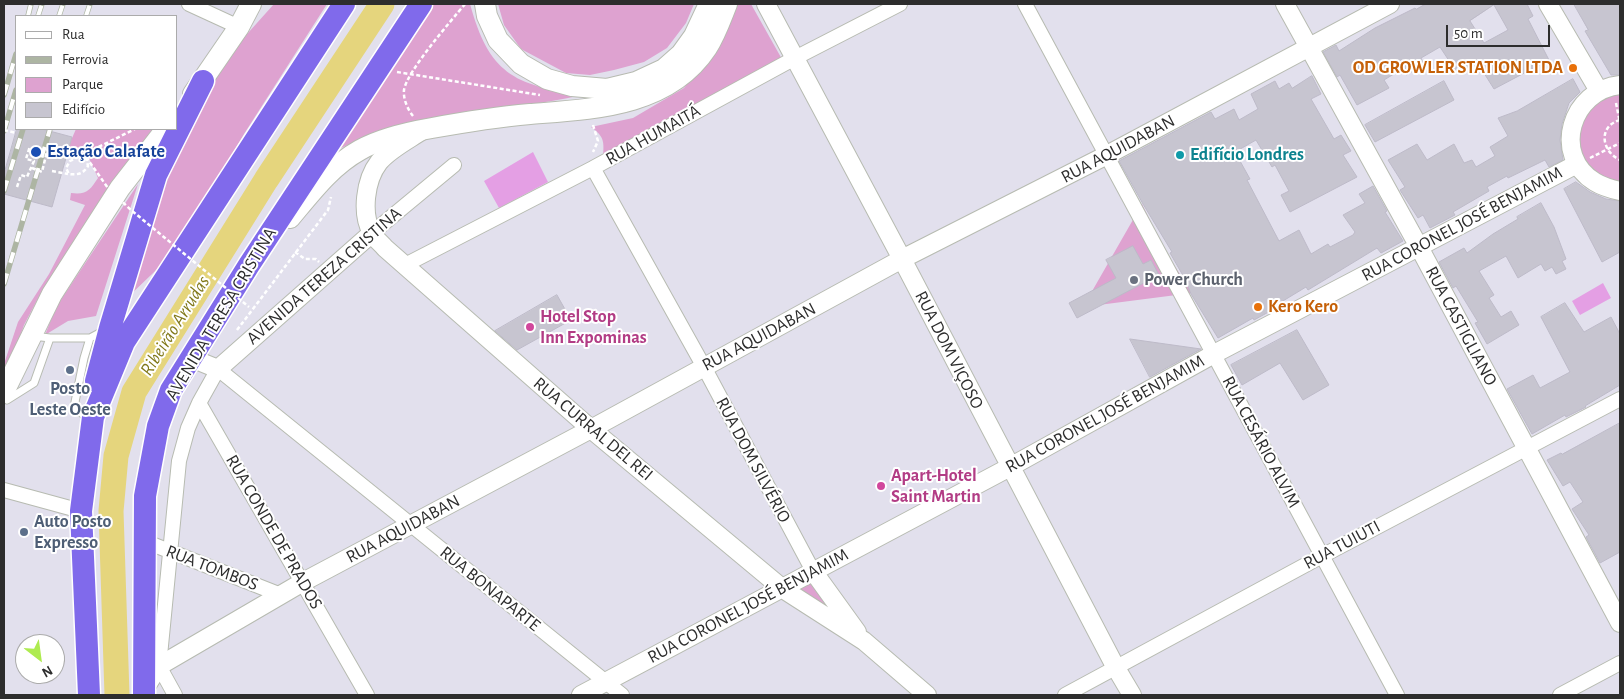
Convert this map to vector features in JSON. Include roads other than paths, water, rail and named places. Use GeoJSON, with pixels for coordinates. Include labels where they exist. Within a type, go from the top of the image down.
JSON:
{"type":"FeatureCollection","features":[{"type":"Feature","properties":{"kind":"highway"},"geometry":{"type":"LineString","coordinates":[[92,420],[124,342],[344,4]]}},
{"type":"Feature","properties":{"kind":"highway","name":"AVENIDA TERESA CRISTINA"},"geometry":{"type":"LineString","coordinates":[[144,693],[145,496],[158,426],[171,390],[249,265],[420,4]]}},
{"type":"Feature","properties":{"kind":"highway"},"geometry":{"type":"LineString","coordinates":[[89,695],[81,511],[96,375],[92,359],[110,328],[156,176],[203,81]]}},
{"type":"Feature","properties":{"kind":"highway"},"geometry":{"type":"LineString","coordinates":[[110,328],[179,256]]}},
{"type":"Feature","properties":{"kind":"main road"},"geometry":{"type":"LineString","coordinates":[[178,113],[203,81],[251,4]]}},
{"type":"Feature","properties":{"kind":"main road"},"geometry":{"type":"LineString","coordinates":[[239,26],[258,4]]}},
{"type":"Feature","properties":{"kind":"main road"},"geometry":{"type":"LineString","coordinates":[[485,4],[498,40],[520,64],[547,79],[572,86],[607,89],[636,82],[664,69],[681,54],[694,36],[709,4]]}},
{"type":"Feature","properties":{"kind":"main road"},"geometry":{"type":"LineString","coordinates":[[249,265],[320,182],[341,162],[362,149],[421,126],[589,110],[630,102],[663,88],[686,71],[706,50],[718,28],[727,4]]}},
{"type":"Feature","properties":{"kind":"main road"},"geometry":{"type":"LineString","coordinates":[[4,392],[40,337],[52,294],[120,188],[165,130]]}},
{"type":"Feature","properties":{"kind":"street"},"geometry":{"type":"LineString","coordinates":[[189,4],[239,26]]}},
{"type":"Feature","properties":{"kind":"street","name":"RUA DOM VIÇOSO"},"geometry":{"type":"LineString","coordinates":[[766,4],[1116,668],[1132,695]]}},
{"type":"Feature","properties":{"kind":"street","name":"RUA HUMAITÁ"},"geometry":{"type":"LineString","coordinates":[[405,264],[593,168],[794,58],[900,4]]}},
{"type":"Feature","properties":{"kind":"street","name":"RUA CESÁRIO ALVIM"},"geometry":{"type":"LineString","coordinates":[[1025,4],[1397,695]]}},
{"type":"Feature","properties":{"kind":"street","name":"RUA CASTIGLIANO"},"geometry":{"type":"LineString","coordinates":[[1285,4],[1419,247],[1620,623]]}},
{"type":"Feature","properties":{"kind":"street","name":"RUA AQUIDABAN"},"geometry":{"type":"LineString","coordinates":[[144,693],[159,666],[303,582],[591,429],[902,259],[1107,155],[1390,4]]}},
{"type":"Feature","properties":{"kind":"street"},"geometry":{"type":"LineString","coordinates":[[1548,4],[1610,88],[1588,99],[1579,109],[1573,121],[1571,148],[1577,164],[1594,182],[1620,191]]}},
{"type":"Feature","properties":{"kind":"street"},"geometry":{"type":"LineString","coordinates":[[372,233],[366,214],[369,180],[379,162],[421,126]]}},
{"type":"Feature","properties":{"kind":"street","name":"RUA CORONEL JOSÉ BENJAMIM"},"geometry":{"type":"LineString","coordinates":[[581,695],[1010,467],[1214,354],[1577,164]]}},
{"type":"Feature","properties":{"kind":"street","name":"AVENIDA TEREZA CRISTINA"},"geometry":{"type":"LineString","coordinates":[[218,369],[372,233],[454,165]]}},
{"type":"Feature","properties":{"kind":"street","name":"RUA DOM SILVÉRIO"},"geometry":{"type":"LineString","coordinates":[[593,168],[704,367],[813,572],[864,641]]}},
{"type":"Feature","properties":{"kind":"street","name":"RUA CURRAL DEL REI"},"geometry":{"type":"LineString","coordinates":[[372,233],[385,248],[591,429],[783,589],[864,641],[927,695]]}},
{"type":"Feature","properties":{"kind":"street"},"geometry":{"type":"LineString","coordinates":[[175,695],[159,666],[179,462],[188,428],[218,369],[191,358]]}},
{"type":"Feature","properties":{"kind":"street","name":"RUA BONAPARTE"},"geometry":{"type":"LineString","coordinates":[[218,369],[622,695]]}},
{"type":"Feature","properties":{"kind":"street","name":"RUA TUIUTI"},"geometry":{"type":"LineString","coordinates":[[1065,695],[1322,556],[1620,399]]}},
{"type":"Feature","properties":{"kind":"street","name":"RUA CONDE DE PRADOS"},"geometry":{"type":"LineString","coordinates":[[200,403],[367,695]]}},
{"type":"Feature","properties":{"kind":"street"},"geometry":{"type":"LineString","coordinates":[[4,490],[81,511]]}},
{"type":"Feature","properties":{"kind":"street","name":"RUA TOMBOS"},"geometry":{"type":"LineString","coordinates":[[144,541],[281,595]]}},
{"type":"Feature","properties":{"kind":"street"},"geometry":{"type":"LineString","coordinates":[[1560,695],[1620,663]]}},
{"type":"Feature","properties":{"kind":"lane"},"geometry":{"type":"LineString","coordinates":[[4,402],[34,383],[40,337],[90,338],[110,328]]}},
{"type":"Feature","properties":{"kind":"lane"},"geometry":{"type":"LineString","coordinates":[[90,338],[92,359]]}},
{"type":"Feature","properties":{"kind":"waterway","name":"Ribeirão Arrudas"},"geometry":{"type":"LineString","coordinates":[[117,695],[111,511],[116,456],[134,392],[266,180],[382,4]]}},
{"type":"Feature","properties":{"kind":"railway"},"geometry":{"type":"LineString","coordinates":[[28,15],[31,4]]}},
{"type":"Feature","properties":{"kind":"railway"},"geometry":{"type":"LineString","coordinates":[[38,15],[42,4]]}},
{"type":"Feature","properties":{"kind":"railway"},"geometry":{"type":"LineString","coordinates":[[59,15],[63,4]]}},
{"type":"Feature","properties":{"kind":"railway"},"geometry":{"type":"LineString","coordinates":[[86,15],[90,4]]}},
{"type":"Feature","properties":{"kind":"railway"},"geometry":{"type":"LineString","coordinates":[[4,95],[15,57]]}},
{"type":"Feature","properties":{"kind":"railway"},"geometry":{"type":"LineString","coordinates":[[4,131],[15,93]]}},
{"type":"Feature","properties":{"kind":"railway"},"geometry":{"type":"LineString","coordinates":[[4,191],[23,130]]}},
{"type":"Feature","properties":{"kind":"railway"},"geometry":{"type":"LineString","coordinates":[[4,284],[50,130]]}},
{"type":"Feature","properties":{"kind":"place","name":"OD GROWLER STATION LTDA"},"geometry":{"type":"Point","coordinates":[1573,68]}},
{"type":"Feature","properties":{"kind":"place","name":"Estação Calafate"},"geometry":{"type":"Point","coordinates":[36,152]}},
{"type":"Feature","properties":{"kind":"place","name":"Edifício Londres"},"geometry":{"type":"Point","coordinates":[1180,155]}},
{"type":"Feature","properties":{"kind":"place","name":"Power Church"},"geometry":{"type":"Point","coordinates":[1134,280]}},
{"type":"Feature","properties":{"kind":"place","name":"Kero Kero"},"geometry":{"type":"Point","coordinates":[1258,307]}},
{"type":"Feature","properties":{"kind":"place","name":"Hotel Stop Inn Expominas"},"geometry":{"type":"Point","coordinates":[530,327]}},
{"type":"Feature","properties":{"kind":"place","name":"Posto Leste Oeste"},"geometry":{"type":"Point","coordinates":[70,370]}},
{"type":"Feature","properties":{"kind":"place","name":"Apart-Hotel Saint Martin"},"geometry":{"type":"Point","coordinates":[881,486]}},
{"type":"Feature","properties":{"kind":"place","name":"Auto Posto Expresso"},"geometry":{"type":"Point","coordinates":[24,532]}}]}
